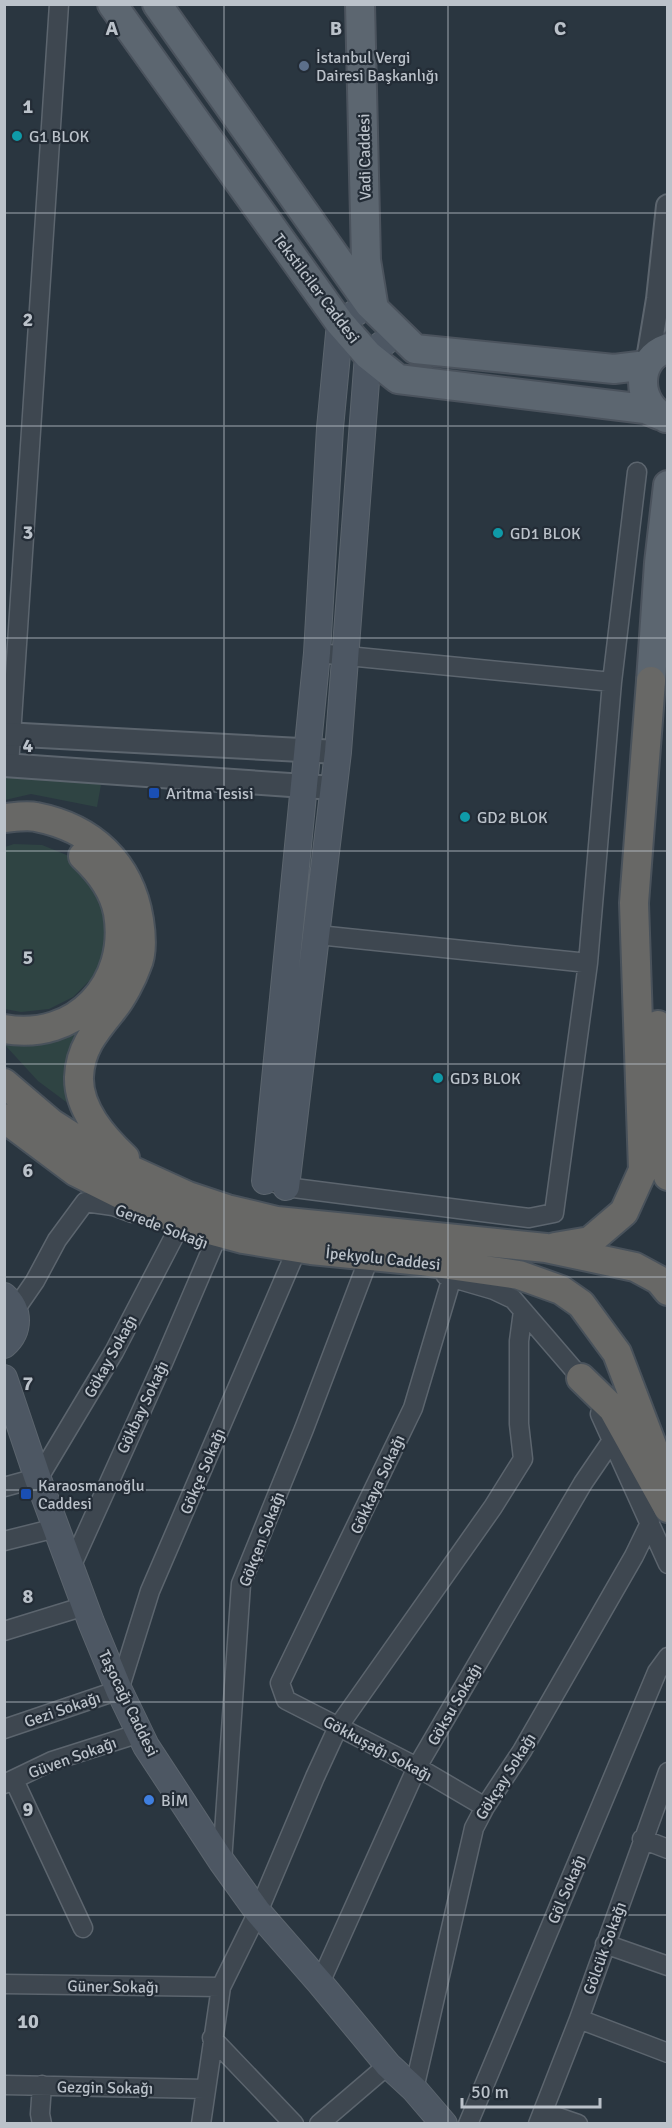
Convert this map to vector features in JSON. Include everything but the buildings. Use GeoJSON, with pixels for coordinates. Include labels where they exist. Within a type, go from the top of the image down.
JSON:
{"type":"FeatureCollection","features":[{"type":"Feature","properties":{"kind":"highway"},"geometry":{"type":"LineString","coordinates":[[651,681],[651,900],[668,1176]]}},
{"type":"Feature","properties":{"kind":"highway"},"geometry":{"type":"LineString","coordinates":[[546,1248],[590,1240],[624,1212],[643,1170],[634,903],[651,681]]}},
{"type":"Feature","properties":{"kind":"highway"},"geometry":{"type":"LineString","coordinates":[[4,818],[34,817],[63,825],[92,838],[110,856],[125,877],[136,904],[141,933],[138,963],[114,1008],[88,1041],[81,1058],[79,1079],[84,1102],[96,1126],[109,1143],[152,1180]]}},
{"type":"Feature","properties":{"kind":"highway"},"geometry":{"type":"LineString","coordinates":[[4,836],[38,835],[63,844],[82,855],[97,869],[107,886],[118,911],[120,938],[116,962],[108,981],[98,997],[81,1013],[65,1022],[44,1029],[20,1032],[4,1029]]}},
{"type":"Feature","properties":{"kind":"highway","name":"İpekyolu Caddesi"},"geometry":{"type":"LineString","coordinates":[[4,1083],[51,1123],[109,1161],[188,1196],[227,1209],[277,1221],[546,1248],[636,1267],[659,1280],[668,1291]]}},
{"type":"Feature","properties":{"kind":"highway","name":"İpekyolu Caddesi"},"geometry":{"type":"LineString","coordinates":[[4,1118],[76,1172],[138,1203],[195,1226],[243,1239],[311,1250],[421,1261],[519,1275],[561,1290],[581,1304],[617,1353],[668,1487]]}},
{"type":"Feature","properties":{"kind":"highway"},"geometry":{"type":"LineString","coordinates":[[581,1378],[613,1409],[659,1515]]}},
{"type":"Feature","properties":{"kind":"main road","name":"Tekstilciler Caddesi"},"geometry":{"type":"LineString","coordinates":[[112,4],[340,323],[368,355],[398,379],[645,409],[663,417]]}},
{"type":"Feature","properties":{"kind":"main road","name":"Tekstilciler Caddesi"},"geometry":{"type":"LineString","coordinates":[[157,4],[372,306],[415,349],[614,369],[657,356]]}},
{"type":"Feature","properties":{"kind":"main road","name":"Vadi Caddesi"},"geometry":{"type":"LineString","coordinates":[[360,4],[366,260],[372,306]]}},
{"type":"Feature","properties":{"kind":"main road"},"geometry":{"type":"LineString","coordinates":[[275,1184],[290,932],[317,653],[330,428],[340,323],[372,306]]}},
{"type":"Feature","properties":{"kind":"main road"},"geometry":{"type":"LineString","coordinates":[[275,1184],[318,935],[347,657],[368,355],[398,332]]}},
{"type":"Feature","properties":{"kind":"main road"},"geometry":{"type":"LineString","coordinates":[[657,356],[643,375],[642,387],[651,408],[663,417],[668,442]]}},
{"type":"Feature","properties":{"kind":"main road"},"geometry":{"type":"LineString","coordinates":[[651,681],[659,562],[668,485]]}},
{"type":"Feature","properties":{"kind":"main road"},"geometry":{"type":"LineString","coordinates":[[290,932],[318,935]]}},
{"type":"Feature","properties":{"kind":"main road"},"geometry":{"type":"LineString","coordinates":[[4,1345],[13,1336],[16,1326],[10,1303]]}},
{"type":"Feature","properties":{"kind":"main road","name":"Taşocağı Caddesi"},"geometry":{"type":"LineString","coordinates":[[4,1378],[13,1423],[32,1480],[56,1528],[119,1690],[146,1746],[222,1862],[258,1912],[388,2065],[414,2089],[444,2124]]}},
{"type":"Feature","properties":{"kind":"street"},"geometry":{"type":"LineString","coordinates":[[58,4],[7,765],[333,788]]}},
{"type":"Feature","properties":{"kind":"street"},"geometry":{"type":"LineString","coordinates":[[657,356],[658,299],[668,206]]}},
{"type":"Feature","properties":{"kind":"street"},"geometry":{"type":"LineString","coordinates":[[275,1184],[529,1218],[554,1213],[588,963],[612,682],[637,472]]}},
{"type":"Feature","properties":{"kind":"street"},"geometry":{"type":"LineString","coordinates":[[317,653],[612,682]]}},
{"type":"Feature","properties":{"kind":"street"},"geometry":{"type":"LineString","coordinates":[[8,734],[338,752]]}},
{"type":"Feature","properties":{"kind":"street"},"geometry":{"type":"LineString","coordinates":[[318,935],[588,963]]}},
{"type":"Feature","properties":{"kind":"street","name":"Gerede Sokağı"},"geometry":{"type":"LineString","coordinates":[[10,1303],[35,1281],[57,1240],[85,1202],[113,1206],[213,1246],[452,1277],[494,1290],[513,1299],[581,1378],[613,1439]]}},
{"type":"Feature","properties":{"kind":"street","name":"Gökay Sokağı"},"geometry":{"type":"LineString","coordinates":[[32,1480],[114,1352],[177,1231]]}},
{"type":"Feature","properties":{"kind":"street","name":"Gökbay Sokağı"},"geometry":{"type":"LineString","coordinates":[[70,1567],[213,1246]]}},
{"type":"Feature","properties":{"kind":"street","name":"Gökçe Sokağı"},"geometry":{"type":"LineString","coordinates":[[119,1690],[150,1591],[294,1256]]}},
{"type":"Feature","properties":{"kind":"street","name":"Gökçen Sokağı"},"geometry":{"type":"LineString","coordinates":[[222,1862],[242,1584],[366,1266]]}},
{"type":"Feature","properties":{"kind":"street","name":"Gökkaya Sokağı"},"geometry":{"type":"LineString","coordinates":[[280,1683],[413,1408],[452,1277]]}},
{"type":"Feature","properties":{"kind":"street"},"geometry":{"type":"LineString","coordinates":[[201,2124],[221,1987],[258,1912],[338,1727],[493,1507],[523,1459],[519,1424],[519,1341],[523,1311]]}},
{"type":"Feature","properties":{"kind":"street"},"geometry":{"type":"LineString","coordinates":[[613,1439],[659,1515],[668,1564]]}},
{"type":"Feature","properties":{"kind":"street","name":"Göksu Sokağı"},"geometry":{"type":"LineString","coordinates":[[320,1983],[417,1767],[578,1493],[613,1439]]}},
{"type":"Feature","properties":{"kind":"street"},"geometry":{"type":"LineString","coordinates":[[4,1487],[32,1480]]}},
{"type":"Feature","properties":{"kind":"street","name":"Gökçay Sokağı"},"geometry":{"type":"LineString","coordinates":[[414,2089],[474,1828],[485,1806],[522,1752],[659,1515]]}},
{"type":"Feature","properties":{"kind":"street"},"geometry":{"type":"LineString","coordinates":[[4,1541],[56,1528]]}},
{"type":"Feature","properties":{"kind":"street"},"geometry":{"type":"LineString","coordinates":[[4,1630],[85,1606]]}},
{"type":"Feature","properties":{"kind":"street","name":"Göl Sokağı"},"geometry":{"type":"LineString","coordinates":[[468,2124],[657,1672],[668,1657]]}},
{"type":"Feature","properties":{"kind":"street","name":"Gökkuşağı Sokağı"},"geometry":{"type":"LineString","coordinates":[[280,1683],[286,1700],[417,1767],[485,1806]]}},
{"type":"Feature","properties":{"kind":"street","name":"Gezi Sokağı"},"geometry":{"type":"LineString","coordinates":[[4,1729],[119,1690]]}},
{"type":"Feature","properties":{"kind":"street","name":"Güven Sokağı"},"geometry":{"type":"LineString","coordinates":[[9,1782],[52,1761],[140,1733]]}},
{"type":"Feature","properties":{"kind":"street","name":"Gölcük Sokağı"},"geometry":{"type":"LineString","coordinates":[[540,2118],[579,2019],[668,1772]]}},
{"type":"Feature","properties":{"kind":"street"},"geometry":{"type":"LineString","coordinates":[[9,1782],[83,1928]]}},
{"type":"Feature","properties":{"kind":"street"},"geometry":{"type":"LineString","coordinates":[[642,1839],[668,1849]]}},
{"type":"Feature","properties":{"kind":"street"},"geometry":{"type":"LineString","coordinates":[[605,1944],[668,1966]]}},
{"type":"Feature","properties":{"kind":"street","name":"Güner Sokağı"},"geometry":{"type":"LineString","coordinates":[[4,1984],[221,1987]]}},
{"type":"Feature","properties":{"kind":"street"},"geometry":{"type":"LineString","coordinates":[[579,2019],[668,2053]]}},
{"type":"Feature","properties":{"kind":"street"},"geometry":{"type":"LineString","coordinates":[[212,2038],[294,2124]]}},
{"type":"Feature","properties":{"kind":"street"},"geometry":{"type":"LineString","coordinates":[[319,2124],[388,2065]]}},
{"type":"Feature","properties":{"kind":"street","name":"Gezgin Sokağı"},"geometry":{"type":"LineString","coordinates":[[4,2085],[205,2089]]}},
{"type":"Feature","properties":{"kind":"street"},"geometry":{"type":"LineString","coordinates":[[42,2085],[40,2114],[42,2124]]}},
{"type":"Feature","properties":{"kind":"street"},"geometry":{"type":"LineString","coordinates":[[540,2118],[578,2124]]}},
{"type":"Feature","properties":{"kind":"green space"},"geometry":{"type":"Polygon","coordinates":[[[4,772],[102,779],[97,807],[31,794],[5,800],[4,772]]]}},
{"type":"Feature","properties":{"kind":"green space"},"geometry":{"type":"Polygon","coordinates":[[[14,844],[42,845],[69,856],[90,874],[104,899],[106,953],[93,977],[73,997],[49,1009],[21,1012],[5,1009],[5,847],[14,844]]]}},
{"type":"Feature","properties":{"kind":"green space"},"geometry":{"type":"Polygon","coordinates":[[[78,1033],[81,1113],[38,1081],[5,1045],[5,1040],[37,1044],[78,1033]]]}},
{"type":"Feature","properties":{"kind":"place","name":"İstanbul Vergi Dairesi Başkanlığı"},"geometry":{"type":"Point","coordinates":[304,66]}},
{"type":"Feature","properties":{"kind":"place","name":"G1 BLOK"},"geometry":{"type":"Point","coordinates":[17,136]}},
{"type":"Feature","properties":{"kind":"place","name":"GD1 BLOK"},"geometry":{"type":"Point","coordinates":[498,533]}},
{"type":"Feature","properties":{"kind":"place","name":"Aritma Tesisi"},"geometry":{"type":"Point","coordinates":[154,793]}},
{"type":"Feature","properties":{"kind":"place","name":"GD2 BLOK"},"geometry":{"type":"Point","coordinates":[465,817]}},
{"type":"Feature","properties":{"kind":"place","name":"GD3 BLOK"},"geometry":{"type":"Point","coordinates":[438,1078]}},
{"type":"Feature","properties":{"kind":"place","name":"Karaosmanoğlu Caddesi"},"geometry":{"type":"Point","coordinates":[26,1494]}},
{"type":"Feature","properties":{"kind":"place","name":"BİM"},"geometry":{"type":"Point","coordinates":[149,1800]}}]}
